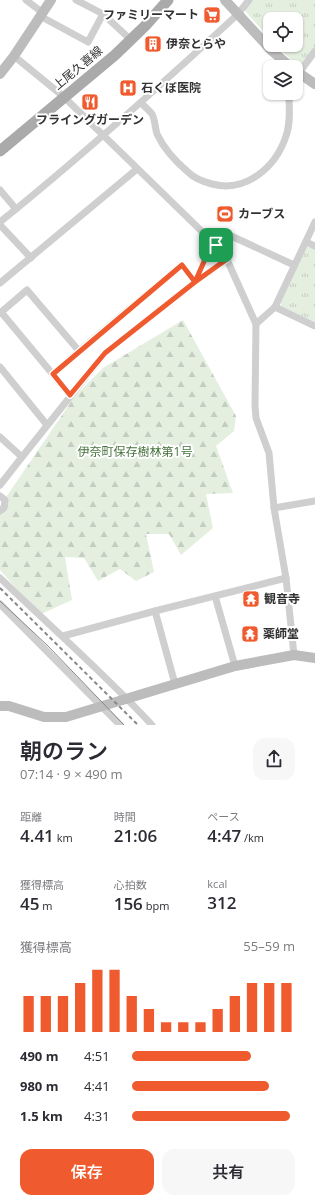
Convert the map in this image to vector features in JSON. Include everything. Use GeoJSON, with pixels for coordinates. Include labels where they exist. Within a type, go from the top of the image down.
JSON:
{"type":"FeatureCollection","features":[{"type":"Feature","properties":{"kind":"main road","name":"上尾久喜線"},"geometry":{"type":"LineString","coordinates":[[0,151],[131,40],[168,0]]}},
{"type":"Feature","properties":{"kind":"street"},"geometry":{"type":"LineString","coordinates":[[26,0],[41,15],[88,42],[103,14]]}},
{"type":"Feature","properties":{"kind":"street"},"geometry":{"type":"LineString","coordinates":[[0,74],[14,56],[51,0]]}},
{"type":"Feature","properties":{"kind":"street"},"geometry":{"type":"LineString","coordinates":[[76,0],[103,14],[131,40]]}},
{"type":"Feature","properties":{"kind":"street"},"geometry":{"type":"LineString","coordinates":[[224,0],[272,51],[283,60]]}},
{"type":"Feature","properties":{"kind":"street"},"geometry":{"type":"LineString","coordinates":[[31,258],[0,223],[141,103],[238,14],[249,0]]}},
{"type":"Feature","properties":{"kind":"street"},"geometry":{"type":"LineString","coordinates":[[303,63],[315,52]]}},
{"type":"Feature","properties":{"kind":"street"},"geometry":{"type":"LineString","coordinates":[[14,56],[64,97],[216,245],[227,259],[256,324],[256,418],[269,453],[274,508],[286,578],[294,655]]}},
{"type":"Feature","properties":{"kind":"street"},"geometry":{"type":"LineString","coordinates":[[303,76],[315,84]]}},
{"type":"Feature","properties":{"kind":"street"},"geometry":{"type":"LineString","coordinates":[[141,103],[153,115],[157,133],[167,151],[188,173],[206,182],[220,186],[231,186],[240,185],[255,177],[275,158],[287,134],[289,121],[289,100]]}},
{"type":"Feature","properties":{"kind":"street"},"geometry":{"type":"LineString","coordinates":[[0,283],[137,169]]}},
{"type":"Feature","properties":{"kind":"street"},"geometry":{"type":"LineString","coordinates":[[0,190],[16,209]]}},
{"type":"Feature","properties":{"kind":"street"},"geometry":{"type":"LineString","coordinates":[[256,324],[275,307],[315,222]]}},
{"type":"Feature","properties":{"kind":"street"},"geometry":{"type":"LineString","coordinates":[[195,282],[206,257],[227,234],[294,265]]}},
{"type":"Feature","properties":{"kind":"street"},"geometry":{"type":"LineString","coordinates":[[306,242],[315,246]]}},
{"type":"Feature","properties":{"kind":"street"},"geometry":{"type":"LineString","coordinates":[[0,485],[70,395],[105,353],[195,282],[227,259]]}},
{"type":"Feature","properties":{"kind":"street"},"geometry":{"type":"LineString","coordinates":[[53,374],[182,265],[195,282]]}},
{"type":"Feature","properties":{"kind":"street"},"geometry":{"type":"LineString","coordinates":[[70,395],[1,312],[27,290],[79,351]]}},
{"type":"Feature","properties":{"kind":"street"},"geometry":{"type":"LineString","coordinates":[[275,307],[315,326]]}},
{"type":"Feature","properties":{"kind":"street"},"geometry":{"type":"LineString","coordinates":[[0,367],[47,425]]}},
{"type":"Feature","properties":{"kind":"street"},"geometry":{"type":"LineString","coordinates":[[0,437],[22,458]]}},
{"type":"Feature","properties":{"kind":"street"},"geometry":{"type":"LineString","coordinates":[[0,496],[5,500],[4,508],[0,511]]}},
{"type":"Feature","properties":{"kind":"street"},"geometry":{"type":"LineString","coordinates":[[274,508],[315,501]]}},
{"type":"Feature","properties":{"kind":"street"},"geometry":{"type":"LineString","coordinates":[[0,578],[63,636],[128,699],[152,725]]}},
{"type":"Feature","properties":{"kind":"street"},"geometry":{"type":"LineString","coordinates":[[63,636],[286,578]]}},
{"type":"Feature","properties":{"kind":"street"},"geometry":{"type":"LineString","coordinates":[[215,596],[235,666]]}},
{"type":"Feature","properties":{"kind":"street"},"geometry":{"type":"LineString","coordinates":[[0,604],[120,725]]}},
{"type":"Feature","properties":{"kind":"street"},"geometry":{"type":"LineString","coordinates":[[155,611],[175,684]]}},
{"type":"Feature","properties":{"kind":"street"},"geometry":{"type":"LineString","coordinates":[[0,706],[8,706],[44,716],[55,717],[74,715],[235,666],[294,655],[315,658]]}},
{"type":"Feature","properties":{"kind":"green space"},"geometry":{"type":"Polygon","coordinates":[[[252,0],[315,0],[315,48],[303,63],[303,60],[292,60],[283,52],[303,52],[303,12],[263,12],[263,31],[246,12],[246,8],[252,0]]]}},
{"type":"Feature","properties":{"kind":"green space"},"geometry":{"type":"Polygon","coordinates":[[[307,247],[315,249],[315,322],[281,306],[281,302],[307,247]]]}},
{"type":"Feature","properties":{"kind":"green space","name":"伊奈町保存樹林第1号"},"geometry":{"type":"Polygon","coordinates":[[[183,320],[236,416],[234,431],[216,446],[233,493],[206,494],[213,528],[181,555],[169,534],[146,534],[154,572],[136,581],[120,569],[98,581],[84,558],[65,557],[72,600],[39,615],[0,570],[0,506],[75,396],[103,368],[183,320]]]}},
{"type":"Feature","properties":{"kind":"tram line"},"geometry":{"type":"LineString","coordinates":[[0,601],[48,646],[124,725]]}},
{"type":"Feature","properties":{"kind":"railway"},"geometry":{"type":"LineString","coordinates":[[0,588],[138,725]]}},
{"type":"Feature","properties":{"kind":"place","name":"ファミリーマート"},"geometry":{"type":"Point","coordinates":[212,15]}},
{"type":"Feature","properties":{"kind":"place","name":"伊奈とらや"},"geometry":{"type":"Point","coordinates":[153,44]}},
{"type":"Feature","properties":{"kind":"place","name":"石くぼ医院"},"geometry":{"type":"Point","coordinates":[128,88]}},
{"type":"Feature","properties":{"kind":"place","name":"フライングガーデン"},"geometry":{"type":"Point","coordinates":[90,102]}},
{"type":"Feature","properties":{"kind":"place","name":"カーブス"},"geometry":{"type":"Point","coordinates":[225,214]}},
{"type":"Feature","properties":{"kind":"place","name":"観音寺"},"geometry":{"type":"Point","coordinates":[251,599]}},
{"type":"Feature","properties":{"kind":"place","name":"薬師堂"},"geometry":{"type":"Point","coordinates":[250,634]}},
{"type":"Feature","properties":{"kind":"route"},"geometry":{"type":"LineString","coordinates":[[216,245],[206,257],[199,276],[195,282],[105,353],[70,395],[53,374],[182,265],[195,282],[227,259],[216,245]]}}]}
